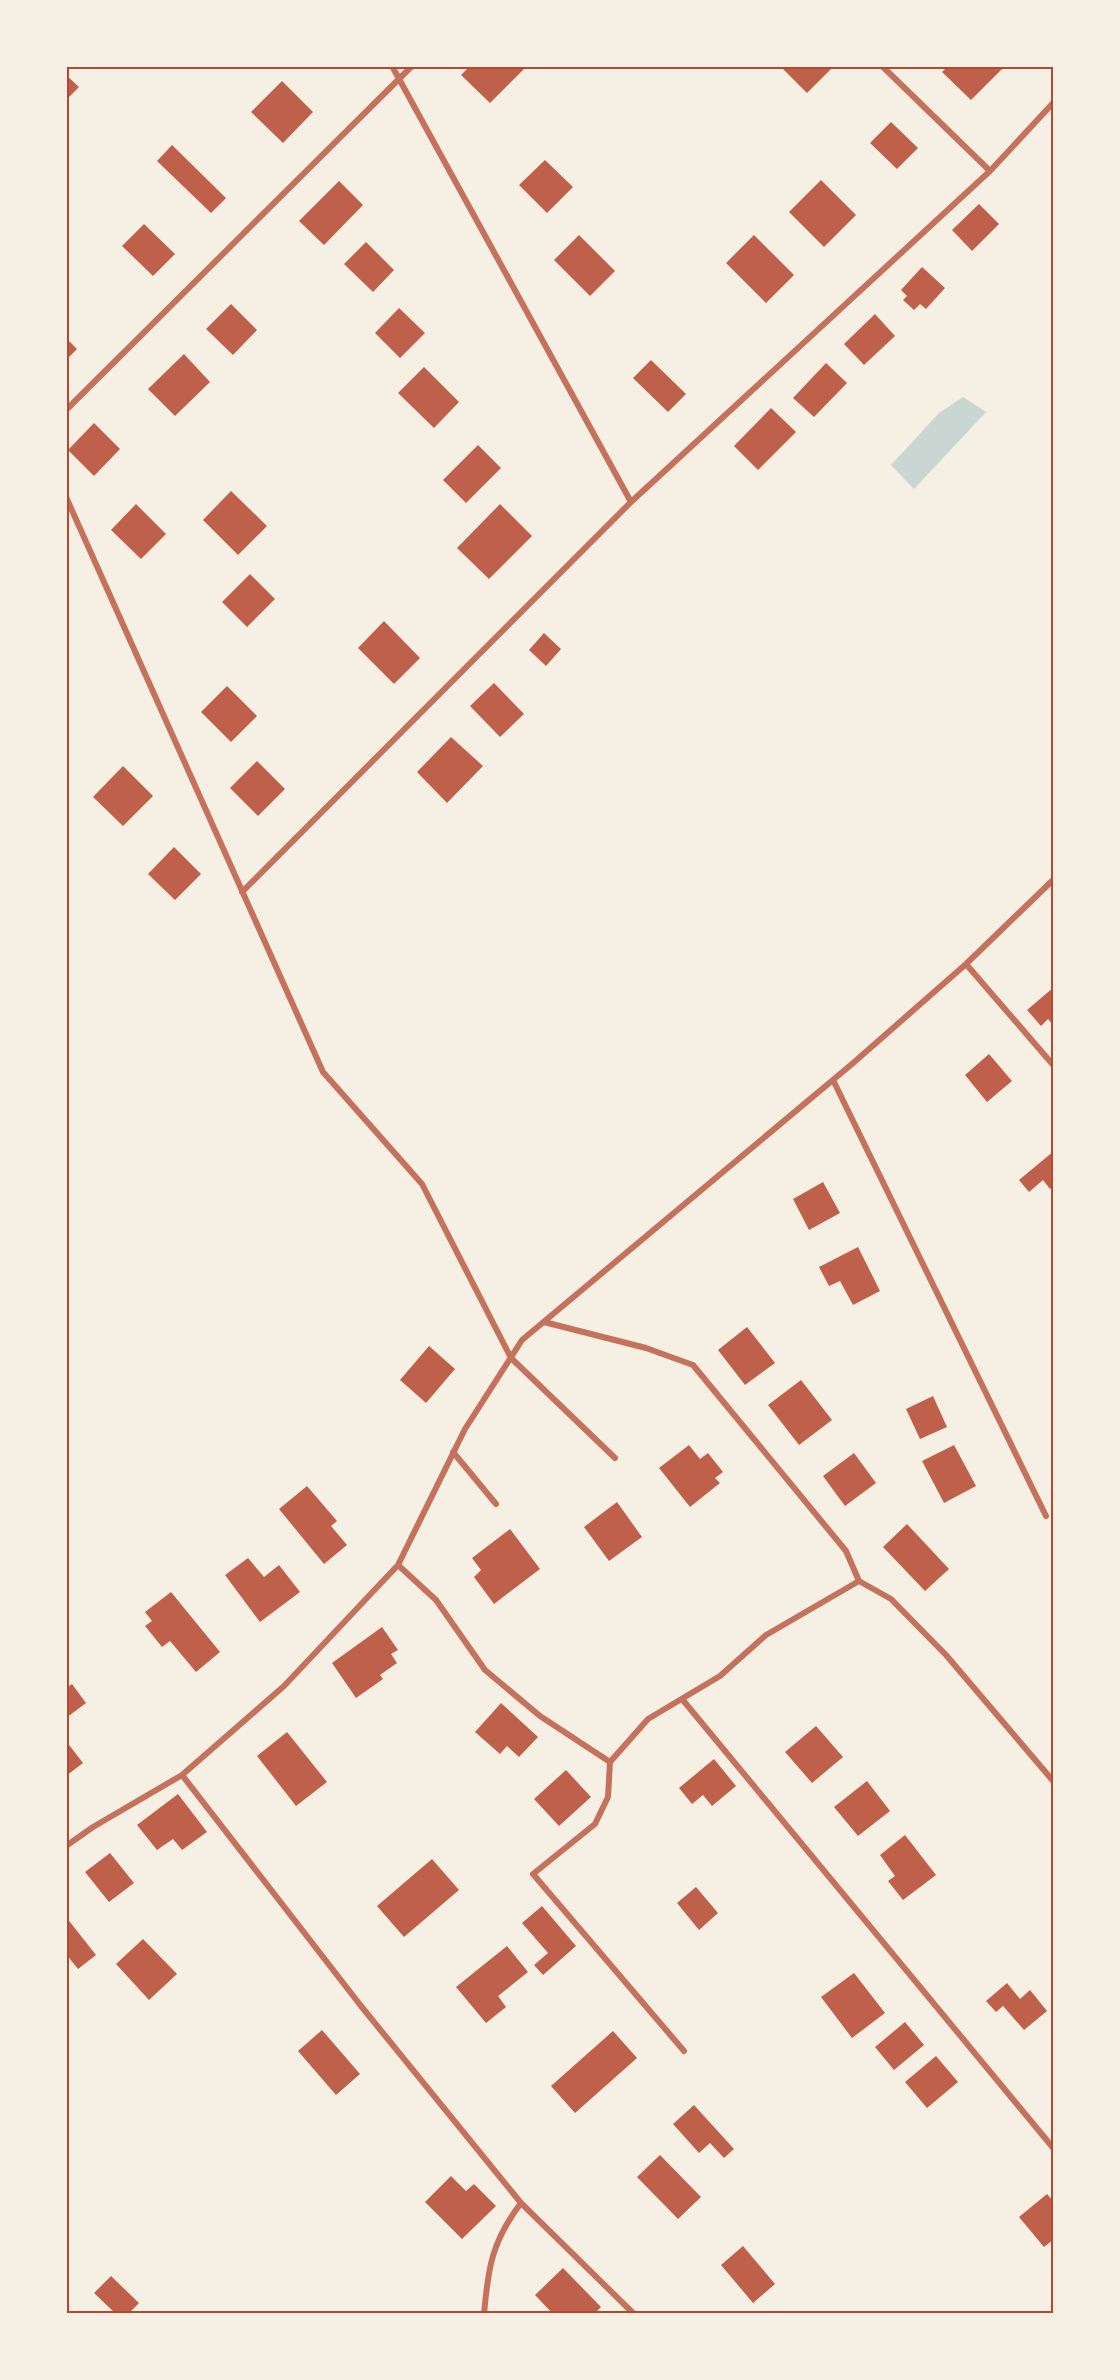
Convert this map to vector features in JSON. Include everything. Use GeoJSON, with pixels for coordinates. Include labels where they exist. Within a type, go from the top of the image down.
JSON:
{"type":"FeatureCollection","features":[{"type":"Feature","properties":{"kind":"street"},"geometry":{"type":"LineString","coordinates":[[392,66],[631,502]]}},
{"type":"Feature","properties":{"kind":"street"},"geometry":{"type":"LineString","coordinates":[[66,410],[412,66]]}},
{"type":"Feature","properties":{"kind":"street"},"geometry":{"type":"LineString","coordinates":[[882,66],[990,171]]}},
{"type":"Feature","properties":{"kind":"street"},"geometry":{"type":"LineString","coordinates":[[242,892],[631,502],[990,171],[1054,102]]}},
{"type":"Feature","properties":{"kind":"street"},"geometry":{"type":"LineString","coordinates":[[66,497],[323,1072],[422,1184],[511,1358],[615,1458]]}},
{"type":"Feature","properties":{"kind":"street"},"geometry":{"type":"LineString","coordinates":[[66,1846],[93,1827],[182,1775],[284,1686],[398,1565],[465,1429],[522,1340],[833,1080],[966,964],[1054,879]]}},
{"type":"Feature","properties":{"kind":"street"},"geometry":{"type":"LineString","coordinates":[[966,964],[1054,1066]]}},
{"type":"Feature","properties":{"kind":"street"},"geometry":{"type":"LineString","coordinates":[[833,1080],[1046,1516]]}},
{"type":"Feature","properties":{"kind":"street"},"geometry":{"type":"LineString","coordinates":[[544,1322],[646,1348],[693,1365],[846,1551],[859,1581],[891,1599],[946,1654],[1054,1782]]}},
{"type":"Feature","properties":{"kind":"street"},"geometry":{"type":"LineString","coordinates":[[453,1452],[496,1504]]}},
{"type":"Feature","properties":{"kind":"street"},"geometry":{"type":"LineString","coordinates":[[398,1565],[436,1600],[485,1670],[540,1716],[610,1762]]}},
{"type":"Feature","properties":{"kind":"street"},"geometry":{"type":"LineString","coordinates":[[684,2050],[533,1874],[595,1824],[608,1797],[610,1762],[648,1719],[720,1676],[766,1635],[859,1581]]}},
{"type":"Feature","properties":{"kind":"street"},"geometry":{"type":"LineString","coordinates":[[682,1699],[1054,2149]]}},
{"type":"Feature","properties":{"kind":"street"},"geometry":{"type":"LineString","coordinates":[[182,1775],[361,2006],[520,2203],[634,2314]]}},
{"type":"Feature","properties":{"kind":"street"},"geometry":{"type":"LineString","coordinates":[[484,2314],[488,2269],[505,2224],[520,2203]]}},
{"type":"Feature","properties":{"kind":"shaded area"},"geometry":{"type":"Polygon","coordinates":[[[963,397],[986,412],[914,489],[891,465],[939,413],[963,397]]]}},
{"type":"Feature","properties":{"kind":"building"},"geometry":{"type":"Polygon","coordinates":[[[470,66],[527,66],[490,103],[461,75],[470,66]]]}},
{"type":"Feature","properties":{"kind":"building"},"geometry":{"type":"Polygon","coordinates":[[[784,66],[828,66],[831,69],[807,93],[782,68],[784,66]]]}},
{"type":"Feature","properties":{"kind":"building"},"geometry":{"type":"Polygon","coordinates":[[[948,66],[1005,66],[971,100],[942,72],[948,66]]]}},
{"type":"Feature","properties":{"kind":"building"},"geometry":{"type":"Polygon","coordinates":[[[66,75],[79,87],[66,100],[66,75]]]}},
{"type":"Feature","properties":{"kind":"building"},"geometry":{"type":"Polygon","coordinates":[[[282,81],[313,112],[283,143],[251,112],[282,81]]]}},
{"type":"Feature","properties":{"kind":"building"},"geometry":{"type":"Polygon","coordinates":[[[891,122],[918,148],[897,169],[870,143],[891,122]]]}},
{"type":"Feature","properties":{"kind":"building"},"geometry":{"type":"Polygon","coordinates":[[[172,145],[226,198],[211,213],[157,161],[172,145]]]}},
{"type":"Feature","properties":{"kind":"building"},"geometry":{"type":"Polygon","coordinates":[[[545,160],[573,187],[547,213],[519,185],[545,160]]]}},
{"type":"Feature","properties":{"kind":"building"},"geometry":{"type":"Polygon","coordinates":[[[821,180],[856,215],[824,247],[789,212],[821,180]]]}},
{"type":"Feature","properties":{"kind":"building"},"geometry":{"type":"Polygon","coordinates":[[[339,181],[363,205],[324,245],[299,221],[339,181]]]}},
{"type":"Feature","properties":{"kind":"building"},"geometry":{"type":"Polygon","coordinates":[[[979,204],[999,224],[972,251],[952,230],[979,204]]]}},
{"type":"Feature","properties":{"kind":"building"},"geometry":{"type":"Polygon","coordinates":[[[144,224],[175,254],[153,276],[122,246],[144,224]]]}},
{"type":"Feature","properties":{"kind":"building"},"geometry":{"type":"Polygon","coordinates":[[[579,235],[615,271],[590,296],[554,260],[579,235]]]}},
{"type":"Feature","properties":{"kind":"building"},"geometry":{"type":"Polygon","coordinates":[[[754,235],[794,275],[766,303],[726,263],[754,235]]]}},
{"type":"Feature","properties":{"kind":"building"},"geometry":{"type":"Polygon","coordinates":[[[366,242],[394,270],[373,292],[344,264],[366,242]]]}},
{"type":"Feature","properties":{"kind":"building"},"geometry":{"type":"Polygon","coordinates":[[[922,267],[945,288],[926,309],[920,304],[914,310],[903,300],[907,296],[901,290],[922,267]]]}},
{"type":"Feature","properties":{"kind":"building"},"geometry":{"type":"Polygon","coordinates":[[[231,304],[257,330],[233,355],[206,329],[231,304]]]}},
{"type":"Feature","properties":{"kind":"building"},"geometry":{"type":"Polygon","coordinates":[[[399,308],[425,333],[400,358],[375,333],[399,308]]]}},
{"type":"Feature","properties":{"kind":"building"},"geometry":{"type":"Polygon","coordinates":[[[875,314],[895,336],[864,365],[844,344],[875,314]]]}},
{"type":"Feature","properties":{"kind":"building"},"geometry":{"type":"Polygon","coordinates":[[[66,338],[77,349],[66,360],[66,338]]]}},
{"type":"Feature","properties":{"kind":"building"},"geometry":{"type":"Polygon","coordinates":[[[184,354],[210,382],[175,416],[148,389],[184,354]]]}},
{"type":"Feature","properties":{"kind":"building"},"geometry":{"type":"Polygon","coordinates":[[[651,360],[686,394],[668,412],[633,378],[651,360]]]}},
{"type":"Feature","properties":{"kind":"building"},"geometry":{"type":"Polygon","coordinates":[[[826,363],[847,383],[814,417],[793,398],[826,363]]]}},
{"type":"Feature","properties":{"kind":"building"},"geometry":{"type":"Polygon","coordinates":[[[424,367],[459,402],[434,428],[398,393],[424,367]]]}},
{"type":"Feature","properties":{"kind":"building"},"geometry":{"type":"Polygon","coordinates":[[[771,408],[796,432],[758,470],[734,446],[771,408]]]}},
{"type":"Feature","properties":{"kind":"building"},"geometry":{"type":"Polygon","coordinates":[[[94,423],[120,449],[94,476],[68,450],[94,423]]]}},
{"type":"Feature","properties":{"kind":"building"},"geometry":{"type":"Polygon","coordinates":[[[478,445],[501,468],[466,503],[443,480],[478,445]]]}},
{"type":"Feature","properties":{"kind":"building"},"geometry":{"type":"Polygon","coordinates":[[[231,491],[267,526],[238,555],[203,520],[231,491]]]}},
{"type":"Feature","properties":{"kind":"building"},"geometry":{"type":"Polygon","coordinates":[[[136,504],[166,534],[141,559],[111,530],[136,504]]]}},
{"type":"Feature","properties":{"kind":"building"},"geometry":{"type":"Polygon","coordinates":[[[500,504],[532,536],[489,579],[457,548],[500,504]]]}},
{"type":"Feature","properties":{"kind":"building"},"geometry":{"type":"Polygon","coordinates":[[[250,574],[275,599],[247,627],[222,602],[250,574]]]}},
{"type":"Feature","properties":{"kind":"building"},"geometry":{"type":"Polygon","coordinates":[[[384,621],[420,658],[394,684],[358,648],[384,621]]]}},
{"type":"Feature","properties":{"kind":"building"},"geometry":{"type":"Polygon","coordinates":[[[544,633],[561,649],[546,666],[529,650],[544,633]]]}},
{"type":"Feature","properties":{"kind":"building"},"geometry":{"type":"Polygon","coordinates":[[[494,683],[524,714],[500,737],[470,706],[494,683]]]}},
{"type":"Feature","properties":{"kind":"building"},"geometry":{"type":"Polygon","coordinates":[[[227,686],[257,716],[231,742],[201,712],[227,686]]]}},
{"type":"Feature","properties":{"kind":"building"},"geometry":{"type":"Polygon","coordinates":[[[451,737],[483,766],[447,803],[417,772],[451,737]]]}},
{"type":"Feature","properties":{"kind":"building"},"geometry":{"type":"Polygon","coordinates":[[[257,761],[285,789],[258,816],[230,788],[257,761]]]}},
{"type":"Feature","properties":{"kind":"building"},"geometry":{"type":"Polygon","coordinates":[[[123,766],[153,796],[123,826],[93,797],[123,766]]]}},
{"type":"Feature","properties":{"kind":"building"},"geometry":{"type":"Polygon","coordinates":[[[174,847],[201,874],[175,900],[148,874],[174,847]]]}},
{"type":"Feature","properties":{"kind":"building"},"geometry":{"type":"Polygon","coordinates":[[[1054,987],[1054,1026],[1048,1019],[1041,1026],[1027,1010],[1054,987]]]}},
{"type":"Feature","properties":{"kind":"building"},"geometry":{"type":"Polygon","coordinates":[[[989,1054],[1012,1081],[987,1102],[965,1075],[989,1054]]]}},
{"type":"Feature","properties":{"kind":"building"},"geometry":{"type":"Polygon","coordinates":[[[1054,1151],[1054,1185],[1050,1189],[1043,1180],[1029,1192],[1019,1180],[1054,1151]]]}},
{"type":"Feature","properties":{"kind":"building"},"geometry":{"type":"Polygon","coordinates":[[[823,1182],[840,1213],[809,1230],[793,1199],[823,1182]]]}},
{"type":"Feature","properties":{"kind":"building"},"geometry":{"type":"Polygon","coordinates":[[[858,1247],[880,1291],[853,1305],[840,1281],[829,1286],[819,1267],[858,1247]]]}},
{"type":"Feature","properties":{"kind":"building"},"geometry":{"type":"Polygon","coordinates":[[[747,1327],[775,1363],[745,1385],[718,1350],[747,1327]]]}},
{"type":"Feature","properties":{"kind":"building"},"geometry":{"type":"Polygon","coordinates":[[[429,1346],[455,1369],[426,1403],[400,1380],[429,1346]]]}},
{"type":"Feature","properties":{"kind":"building"},"geometry":{"type":"Polygon","coordinates":[[[801,1380],[832,1420],[799,1445],[768,1405],[801,1380]]]}},
{"type":"Feature","properties":{"kind":"building"},"geometry":{"type":"Polygon","coordinates":[[[933,1396],[947,1427],[920,1439],[906,1409],[933,1396]]]}},
{"type":"Feature","properties":{"kind":"building"},"geometry":{"type":"Polygon","coordinates":[[[689,1445],[700,1459],[708,1453],[723,1472],[715,1478],[720,1483],[690,1507],[659,1468],[689,1445]]]}},
{"type":"Feature","properties":{"kind":"building"},"geometry":{"type":"Polygon","coordinates":[[[954,1445],[976,1486],[944,1503],[922,1461],[954,1445]]]}},
{"type":"Feature","properties":{"kind":"building"},"geometry":{"type":"Polygon","coordinates":[[[854,1453],[876,1483],[845,1506],[823,1476],[854,1453]]]}},
{"type":"Feature","properties":{"kind":"building"},"geometry":{"type":"Polygon","coordinates":[[[307,1486],[337,1521],[331,1526],[347,1545],[324,1564],[279,1509],[307,1486]]]}},
{"type":"Feature","properties":{"kind":"building"},"geometry":{"type":"Polygon","coordinates":[[[617,1502],[642,1537],[609,1561],[584,1527],[617,1502]]]}},
{"type":"Feature","properties":{"kind":"building"},"geometry":{"type":"Polygon","coordinates":[[[907,1524],[949,1569],[925,1591],[883,1547],[907,1524]]]}},
{"type":"Feature","properties":{"kind":"building"},"geometry":{"type":"Polygon","coordinates":[[[510,1529],[540,1569],[494,1604],[474,1577],[481,1570],[472,1558],[510,1529]]]}},
{"type":"Feature","properties":{"kind":"building"},"geometry":{"type":"Polygon","coordinates":[[[248,1558],[264,1577],[279,1565],[300,1592],[260,1622],[225,1575],[248,1558]]]}},
{"type":"Feature","properties":{"kind":"building"},"geometry":{"type":"Polygon","coordinates":[[[171,1592],[220,1652],[196,1672],[170,1641],[162,1647],[145,1626],[152,1621],[145,1612],[171,1592]]]}},
{"type":"Feature","properties":{"kind":"building"},"geometry":{"type":"Polygon","coordinates":[[[382,1627],[398,1650],[391,1654],[397,1663],[380,1675],[383,1679],[356,1698],[332,1663],[382,1627]]]}},
{"type":"Feature","properties":{"kind":"building"},"geometry":{"type":"Polygon","coordinates":[[[72,1684],[86,1703],[66,1718],[66,1688],[72,1684]]]}},
{"type":"Feature","properties":{"kind":"building"},"geometry":{"type":"Polygon","coordinates":[[[501,1703],[538,1737],[519,1757],[507,1746],[500,1754],[475,1732],[501,1703]]]}},
{"type":"Feature","properties":{"kind":"building"},"geometry":{"type":"Polygon","coordinates":[[[816,1726],[843,1757],[812,1783],[785,1752],[816,1726]]]}},
{"type":"Feature","properties":{"kind":"building"},"geometry":{"type":"Polygon","coordinates":[[[287,1732],[327,1782],[296,1806],[257,1756],[287,1732]]]}},
{"type":"Feature","properties":{"kind":"building"},"geometry":{"type":"Polygon","coordinates":[[[66,1741],[83,1763],[66,1776],[66,1741]]]}},
{"type":"Feature","properties":{"kind":"building"},"geometry":{"type":"Polygon","coordinates":[[[714,1759],[736,1786],[712,1806],[703,1795],[692,1804],[679,1788],[714,1759]]]}},
{"type":"Feature","properties":{"kind":"building"},"geometry":{"type":"Polygon","coordinates":[[[566,1770],[591,1797],[559,1826],[534,1799],[566,1770]]]}},
{"type":"Feature","properties":{"kind":"building"},"geometry":{"type":"Polygon","coordinates":[[[867,1781],[890,1811],[858,1836],[834,1807],[867,1781]]]}},
{"type":"Feature","properties":{"kind":"building"},"geometry":{"type":"Polygon","coordinates":[[[178,1794],[207,1832],[182,1850],[173,1839],[157,1850],[137,1825],[178,1794]]]}},
{"type":"Feature","properties":{"kind":"building"},"geometry":{"type":"Polygon","coordinates":[[[905,1835],[936,1875],[903,1900],[888,1881],[895,1876],[880,1855],[905,1835]]]}},
{"type":"Feature","properties":{"kind":"building"},"geometry":{"type":"Polygon","coordinates":[[[110,1853],[134,1883],[109,1902],[85,1872],[110,1853]]]}},
{"type":"Feature","properties":{"kind":"building"},"geometry":{"type":"Polygon","coordinates":[[[432,1859],[459,1890],[404,1937],[377,1906],[432,1859]]]}},
{"type":"Feature","properties":{"kind":"building"},"geometry":{"type":"Polygon","coordinates":[[[696,1887],[718,1913],[699,1930],[677,1903],[696,1887]]]}},
{"type":"Feature","properties":{"kind":"building"},"geometry":{"type":"Polygon","coordinates":[[[542,1906],[576,1946],[543,1975],[534,1965],[548,1953],[522,1923],[542,1906]]]}},
{"type":"Feature","properties":{"kind":"building"},"geometry":{"type":"Polygon","coordinates":[[[66,1917],[96,1955],[78,1969],[66,1954],[66,1917]]]}},
{"type":"Feature","properties":{"kind":"building"},"geometry":{"type":"Polygon","coordinates":[[[143,1939],[177,1974],[149,2000],[116,1964],[143,1939]]]}},
{"type":"Feature","properties":{"kind":"building"},"geometry":{"type":"Polygon","coordinates":[[[507,1946],[528,1972],[498,1996],[506,2007],[486,2023],[456,1987],[507,1946]]]}},
{"type":"Feature","properties":{"kind":"building"},"geometry":{"type":"Polygon","coordinates":[[[854,1973],[885,2013],[852,2038],[821,1997],[854,1973]]]}},
{"type":"Feature","properties":{"kind":"building"},"geometry":{"type":"Polygon","coordinates":[[[1007,1983],[1020,1999],[1030,1990],[1047,2011],[1024,2030],[1003,2006],[996,2012],[986,2001],[1007,1983]]]}},
{"type":"Feature","properties":{"kind":"building"},"geometry":{"type":"Polygon","coordinates":[[[905,2022],[924,2045],[894,2070],[875,2047],[905,2022]]]}},
{"type":"Feature","properties":{"kind":"building"},"geometry":{"type":"Polygon","coordinates":[[[322,2030],[360,2074],[336,2095],[298,2051],[322,2030]]]}},
{"type":"Feature","properties":{"kind":"building"},"geometry":{"type":"Polygon","coordinates":[[[613,2031],[637,2058],[575,2113],[551,2086],[613,2031]]]}},
{"type":"Feature","properties":{"kind":"building"},"geometry":{"type":"Polygon","coordinates":[[[936,2056],[958,2082],[927,2108],[905,2082],[936,2056]]]}},
{"type":"Feature","properties":{"kind":"building"},"geometry":{"type":"Polygon","coordinates":[[[694,2105],[734,2149],[724,2158],[710,2143],[699,2153],[673,2124],[694,2105]]]}},
{"type":"Feature","properties":{"kind":"building"},"geometry":{"type":"Polygon","coordinates":[[[660,2155],[701,2197],[678,2219],[637,2177],[660,2155]]]}},
{"type":"Feature","properties":{"kind":"building"},"geometry":{"type":"Polygon","coordinates":[[[451,2176],[466,2191],[474,2184],[496,2206],[462,2239],[425,2202],[451,2176]]]}},
{"type":"Feature","properties":{"kind":"building"},"geometry":{"type":"Polygon","coordinates":[[[1047,2194],[1054,2202],[1054,2239],[1044,2247],[1019,2217],[1047,2194]]]}},
{"type":"Feature","properties":{"kind":"building"},"geometry":{"type":"Polygon","coordinates":[[[743,2246],[775,2284],[753,2303],[721,2265],[743,2246]]]}},
{"type":"Feature","properties":{"kind":"building"},"geometry":{"type":"Polygon","coordinates":[[[563,2268],[601,2307],[594,2314],[553,2314],[535,2295],[563,2268]]]}},
{"type":"Feature","properties":{"kind":"building"},"geometry":{"type":"Polygon","coordinates":[[[111,2276],[139,2303],[128,2314],[116,2314],[94,2293],[111,2276]]]}}]}
